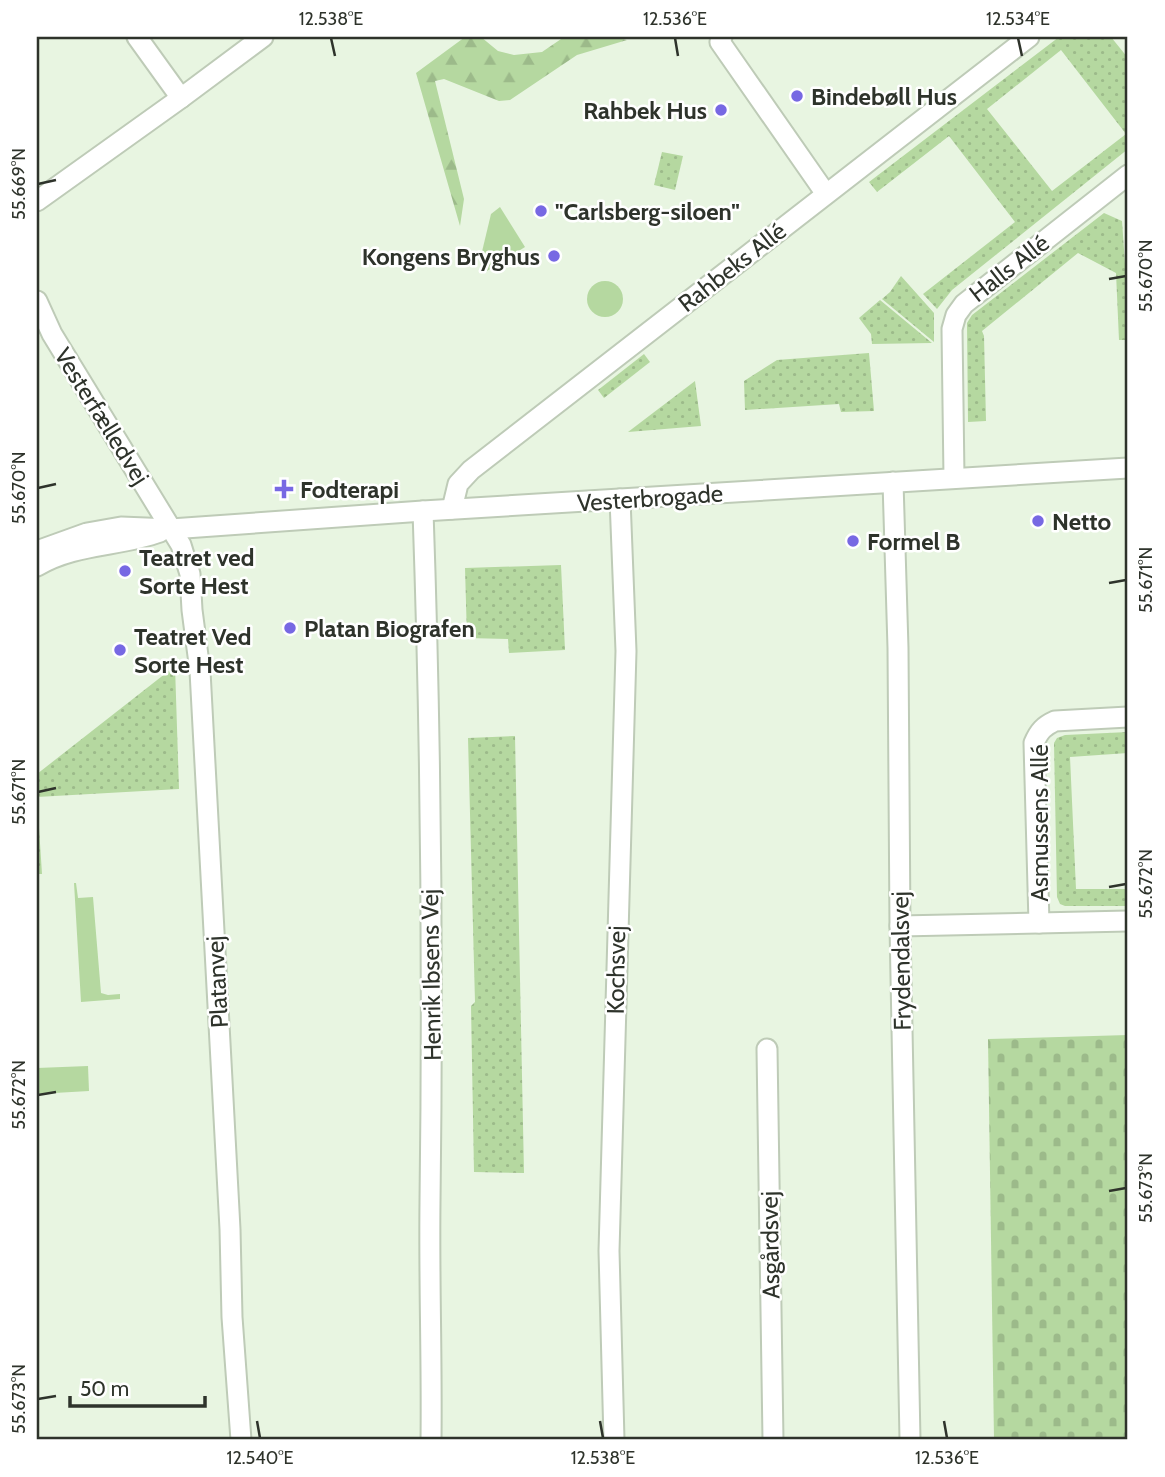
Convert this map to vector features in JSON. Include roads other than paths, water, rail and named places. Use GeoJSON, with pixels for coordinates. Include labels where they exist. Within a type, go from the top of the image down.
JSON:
{"type":"FeatureCollection","features":[{"type":"Feature","properties":{"kind":"street"},"geometry":{"type":"LineString","coordinates":[[137,37],[181,99]]}},
{"type":"Feature","properties":{"kind":"street"},"geometry":{"type":"LineString","coordinates":[[37,201],[263,37]]}},
{"type":"Feature","properties":{"kind":"street","name":"Rahbeks Allé"},"geometry":{"type":"LineString","coordinates":[[452,509],[458,484],[471,470],[1029,37]]}},
{"type":"Feature","properties":{"kind":"street"},"geometry":{"type":"LineString","coordinates":[[719,38],[826,194]]}},
{"type":"Feature","properties":{"kind":"street","name":"Halls Allé"},"geometry":{"type":"LineString","coordinates":[[954,478],[952,329],[956,315],[964,304],[1128,176]]}},
{"type":"Feature","properties":{"kind":"street","name":"Vesterfælledvej"},"geometry":{"type":"LineString","coordinates":[[37,301],[52,334],[171,529]]}},
{"type":"Feature","properties":{"kind":"street","name":"Vesterbrogade"},"geometry":{"type":"LineString","coordinates":[[37,551],[69,538],[132,526],[171,529],[1128,468]]}},
{"type":"Feature","properties":{"kind":"street","name":"Frydendalsvej"},"geometry":{"type":"LineString","coordinates":[[893,482],[910,1440]]}},
{"type":"Feature","properties":{"kind":"street","name":"Kochsvej"},"geometry":{"type":"LineString","coordinates":[[614,1440],[610,1251],[626,651],[620,499]]}},
{"type":"Feature","properties":{"kind":"street","name":"Henrik Ibsens Vej"},"geometry":{"type":"LineString","coordinates":[[423,511],[432,1033],[432,1440]]}},
{"type":"Feature","properties":{"kind":"street","name":"Vesterbrogade"},"geometry":{"type":"LineString","coordinates":[[37,566],[77,548],[141,539],[171,529]]}},
{"type":"Feature","properties":{"kind":"street","name":"Platanvej"},"geometry":{"type":"LineString","coordinates":[[171,529],[185,555],[190,574],[200,671],[230,1229],[232,1317],[241,1440]]}},
{"type":"Feature","properties":{"kind":"street","name":"Asmussens Allé"},"geometry":{"type":"LineString","coordinates":[[1040,923],[1034,743],[1038,733],[1055,721],[1128,717]]}},
{"type":"Feature","properties":{"kind":"street"},"geometry":{"type":"LineString","coordinates":[[900,926],[1128,921]]}},
{"type":"Feature","properties":{"kind":"street","name":"Asgårdsvej"},"geometry":{"type":"LineString","coordinates":[[768,1049],[773,1440]]}},
{"type":"Feature","properties":{"kind":"place","name":"Bindebøll Hus"},"geometry":{"type":"Point","coordinates":[797,96]}},
{"type":"Feature","properties":{"kind":"place","name":"Rahbek Hus"},"geometry":{"type":"Point","coordinates":[721,110]}},
{"type":"Feature","properties":{"kind":"place","name":"\"Carlsberg-siloen\""},"geometry":{"type":"Point","coordinates":[541,211]}},
{"type":"Feature","properties":{"kind":"place","name":"Kongens Bryghus"},"geometry":{"type":"Point","coordinates":[554,256]}},
{"type":"Feature","properties":{"kind":"place","name":"Fodterapi"},"geometry":{"type":"Point","coordinates":[284,489]}},
{"type":"Feature","properties":{"kind":"place","name":"Netto"},"geometry":{"type":"Point","coordinates":[1038,521]}},
{"type":"Feature","properties":{"kind":"place","name":"Formel B"},"geometry":{"type":"Point","coordinates":[853,541]}},
{"type":"Feature","properties":{"kind":"place","name":"Teatret ved Sorte Hest"},"geometry":{"type":"Point","coordinates":[125,571]}},
{"type":"Feature","properties":{"kind":"place","name":"Platan Biografen"},"geometry":{"type":"Point","coordinates":[290,628]}},
{"type":"Feature","properties":{"kind":"place","name":"Teatret Ved Sorte Hest"},"geometry":{"type":"Point","coordinates":[120,650]}}]}
